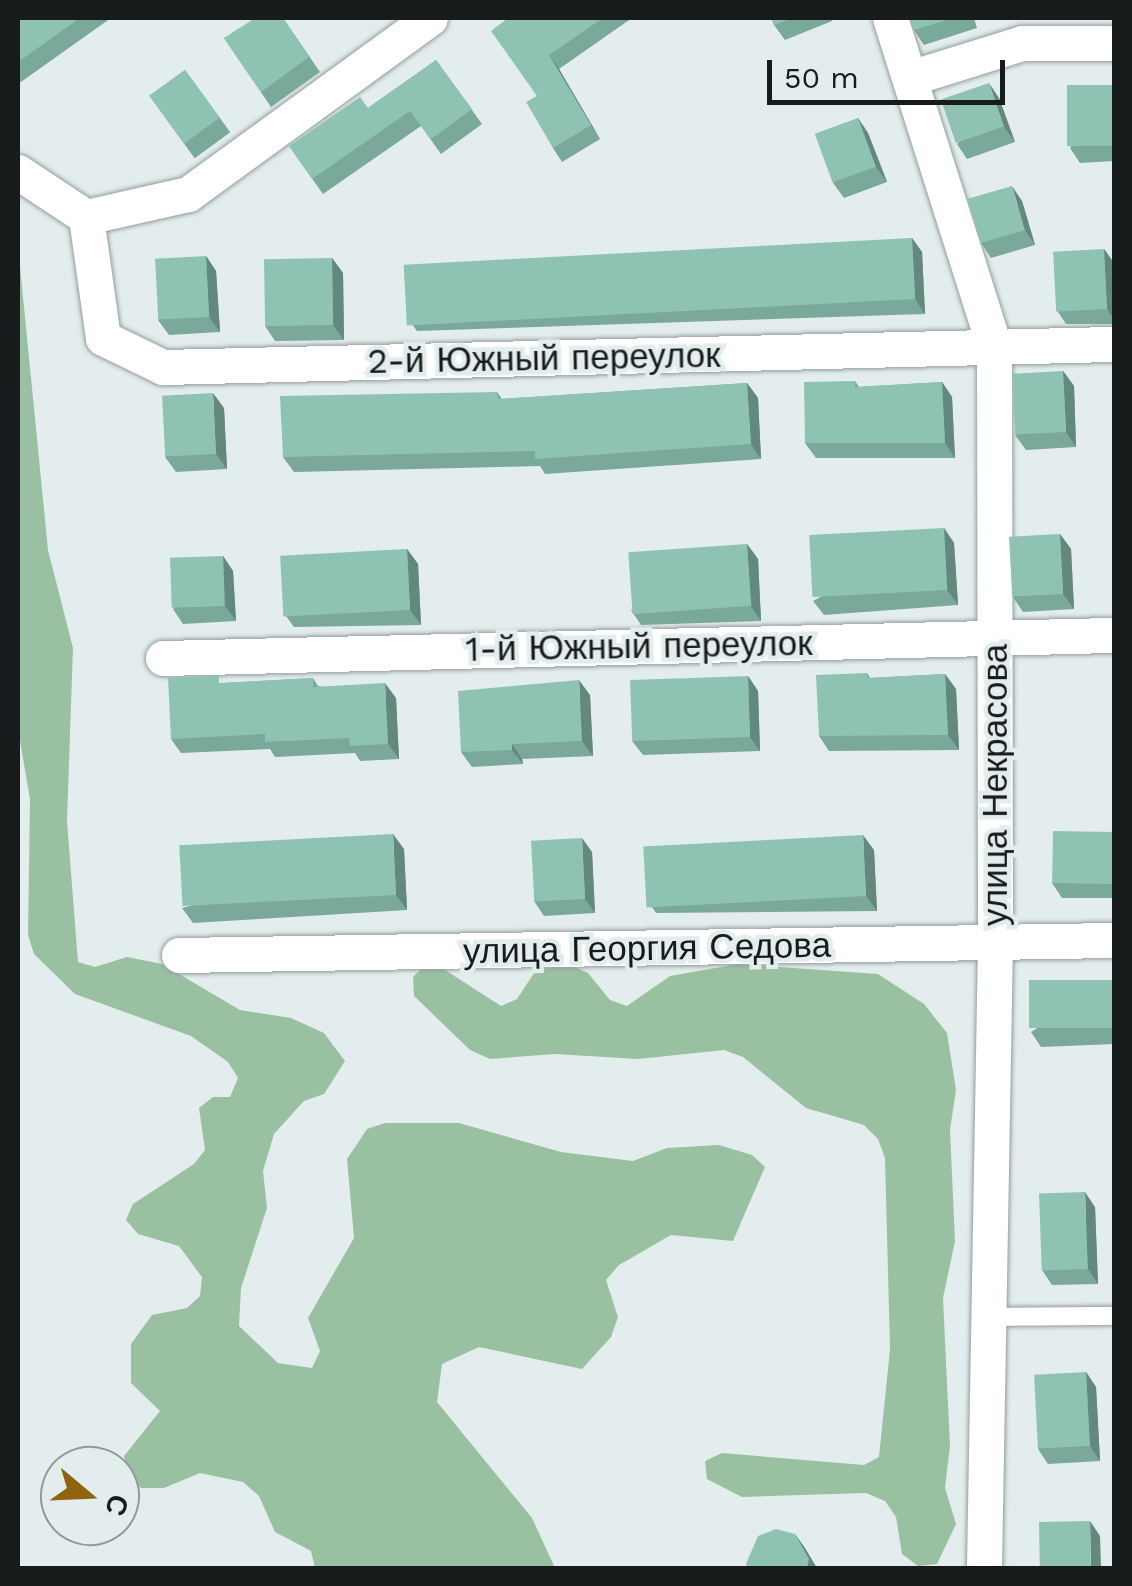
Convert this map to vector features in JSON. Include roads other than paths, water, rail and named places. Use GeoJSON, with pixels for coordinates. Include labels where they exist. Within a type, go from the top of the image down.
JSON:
{"type":"FeatureCollection","features":[{"type":"Feature","properties":{"kind":"street"},"geometry":{"type":"LineString","coordinates":[[18,172],[86,216],[188,194],[430,18]]}},
{"type":"Feature","properties":{"kind":"street","name":"улица Некрасова"},"geometry":{"type":"LineString","coordinates":[[890,18],[913,77],[994,346],[995,942],[984,1568]]}},
{"type":"Feature","properties":{"kind":"street"},"geometry":{"type":"LineString","coordinates":[[913,77],[1022,43],[1114,44]]}},
{"type":"Feature","properties":{"kind":"street","name":"2-й Южный переулок"},"geometry":{"type":"LineString","coordinates":[[86,216],[103,338],[163,367],[1114,344]]}},
{"type":"Feature","properties":{"kind":"street","name":"1-й Южный переулок"},"geometry":{"type":"LineString","coordinates":[[163,658],[1114,635]]}},
{"type":"Feature","properties":{"kind":"street","name":"улица Георгия Седова"},"geometry":{"type":"LineString","coordinates":[[180,955],[1114,940]]}},
{"type":"Feature","properties":{"kind":"lane"},"geometry":{"type":"LineString","coordinates":[[990,1317],[1114,1316]]}}]}
